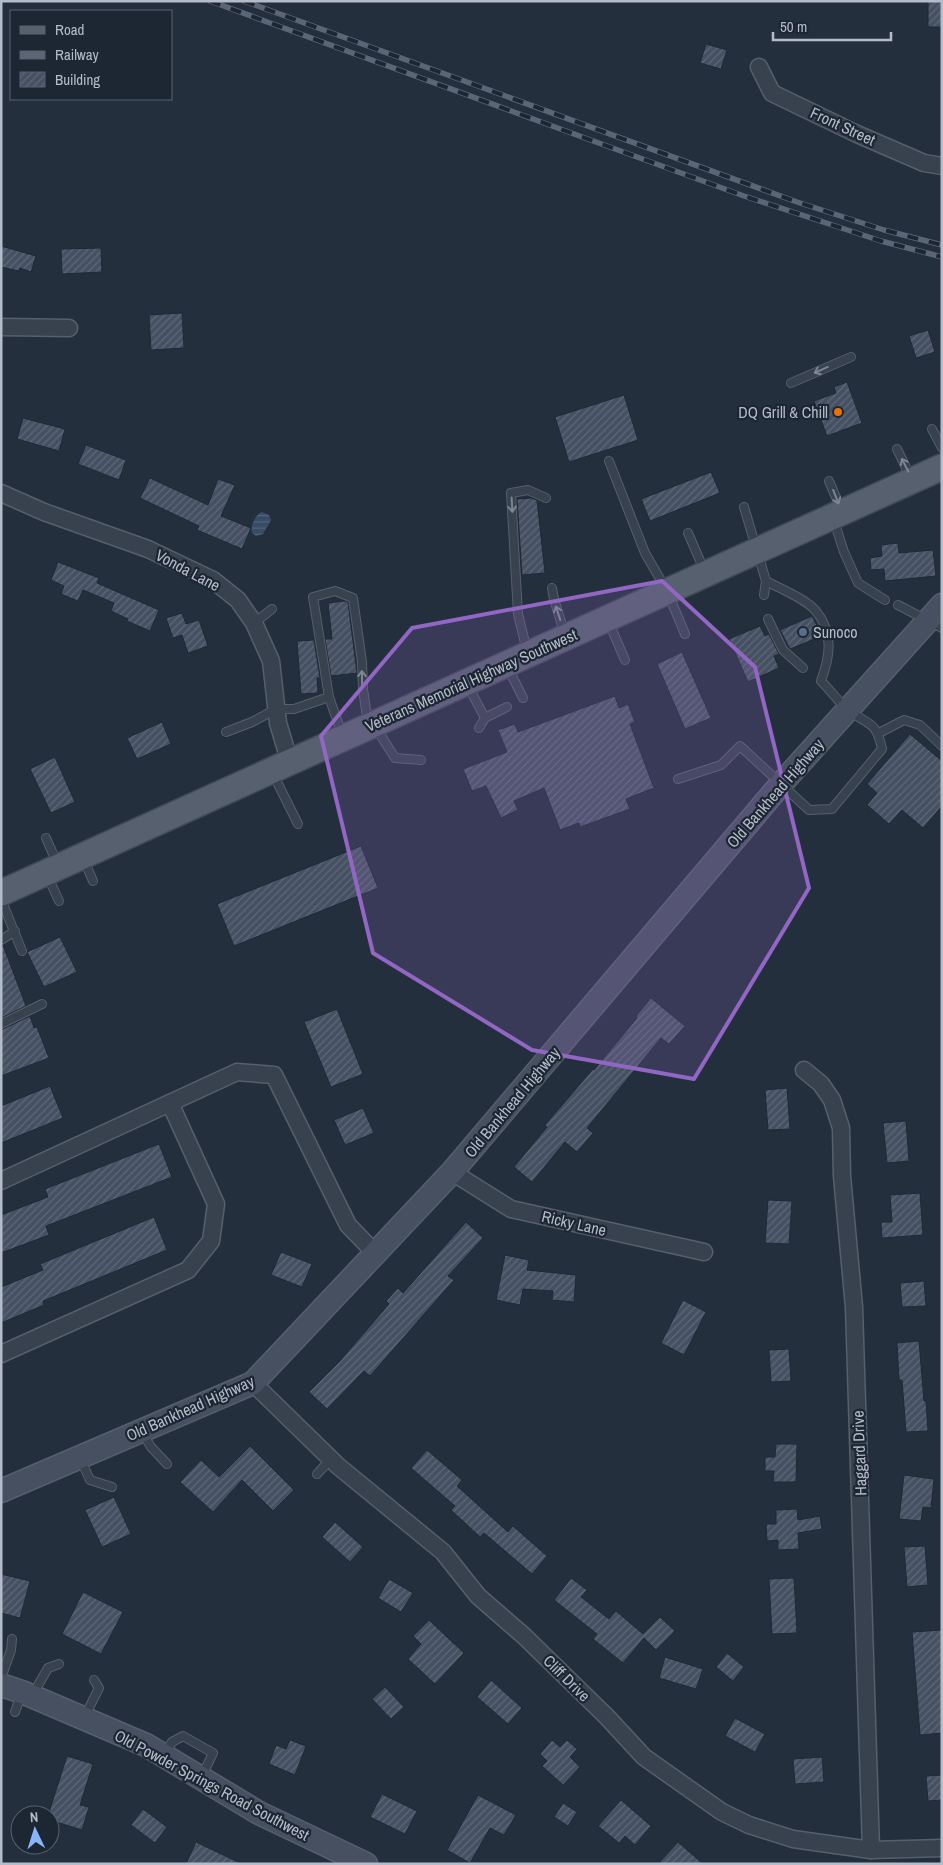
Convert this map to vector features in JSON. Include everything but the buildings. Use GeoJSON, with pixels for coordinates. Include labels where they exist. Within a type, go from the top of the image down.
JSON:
{"type":"FeatureCollection","features":[{"type":"Feature","properties":{"kind":"main road","name":"Veterans Memorial Highway Southwest"},"geometry":{"type":"LineString","coordinates":[[1,893],[942,467]]}},
{"type":"Feature","properties":{"kind":"street","name":"Front Street"},"geometry":{"type":"LineString","coordinates":[[759,67],[772,93],[857,134],[924,163],[942,166]]}},
{"type":"Feature","properties":{"kind":"street"},"geometry":{"type":"LineString","coordinates":[[1,327],[69,328]]}},
{"type":"Feature","properties":{"kind":"street","name":"Vonda Lane"},"geometry":{"type":"LineString","coordinates":[[1,493],[44,512],[148,549],[213,580],[238,600],[254,623],[271,660],[281,767]]}},
{"type":"Feature","properties":{"kind":"street","name":"Old Bankhead Highway"},"geometry":{"type":"LineString","coordinates":[[1,1491],[254,1383],[452,1172],[781,784],[848,710],[937,618]]}},
{"type":"Feature","properties":{"kind":"street","name":"Haggard Drive"},"geometry":{"type":"LineString","coordinates":[[804,1070],[821,1084],[832,1100],[841,1128],[842,1176],[854,1307],[871,1850]]}},
{"type":"Feature","properties":{"kind":"street"},"geometry":{"type":"LineString","coordinates":[[1,1181],[237,1072],[274,1075],[348,1225],[376,1254]]}},
{"type":"Feature","properties":{"kind":"street"},"geometry":{"type":"LineString","coordinates":[[1,1354],[188,1270],[211,1241],[216,1204],[170,1103]]}},
{"type":"Feature","properties":{"kind":"street","name":"Ricky Lane"},"geometry":{"type":"LineString","coordinates":[[452,1172],[511,1209],[704,1252]]}},
{"type":"Feature","properties":{"kind":"street","name":"Cliff Drive"},"geometry":{"type":"LineString","coordinates":[[254,1383],[331,1459],[443,1552],[478,1596],[524,1636],[607,1717],[644,1757],[722,1812],[749,1825],[793,1839],[871,1850],[942,1848]]}},
{"type":"Feature","properties":{"kind":"street","name":"Old Powder Springs Road Southwest"},"geometry":{"type":"LineString","coordinates":[[18,1696],[84,1719],[146,1746],[259,1813],[366,1864]]}},
{"type":"Feature","properties":{"kind":"lane"},"geometry":{"type":"LineString","coordinates":[[791,383],[851,357]]}},
{"type":"Feature","properties":{"kind":"lane"},"geometry":{"type":"LineString","coordinates":[[932,429],[942,448]]}},
{"type":"Feature","properties":{"kind":"lane"},"geometry":{"type":"LineString","coordinates":[[897,449],[912,480]]}},
{"type":"Feature","properties":{"kind":"lane"},"geometry":{"type":"LineString","coordinates":[[609,461],[645,552],[667,591],[685,634]]}},
{"type":"Feature","properties":{"kind":"lane"},"geometry":{"type":"LineString","coordinates":[[829,481],[844,552],[858,583],[885,600]]}},
{"type":"Feature","properties":{"kind":"lane"},"geometry":{"type":"LineString","coordinates":[[523,698],[517,659],[518,614],[511,493],[528,490],[546,498]]}},
{"type":"Feature","properties":{"kind":"lane"},"geometry":{"type":"LineString","coordinates":[[744,507],[766,581],[764,596]]}},
{"type":"Feature","properties":{"kind":"lane"},"geometry":{"type":"LineString","coordinates":[[688,533],[706,574]]}},
{"type":"Feature","properties":{"kind":"lane"},"geometry":{"type":"LineString","coordinates":[[678,779],[721,765],[740,746],[808,810],[832,809],[882,749],[879,733],[870,723],[848,710],[821,681],[828,661],[828,634],[816,612],[805,603],[766,581]]}},
{"type":"Feature","properties":{"kind":"lane"},"geometry":{"type":"LineString","coordinates":[[552,588],[566,637]]}},
{"type":"Feature","properties":{"kind":"lane"},"geometry":{"type":"LineString","coordinates":[[344,738],[330,697],[313,597],[335,591],[353,598],[362,662],[363,690],[371,725],[395,758],[420,760]]}},
{"type":"Feature","properties":{"kind":"lane"},"geometry":{"type":"LineString","coordinates":[[898,605],[937,618]]}},
{"type":"Feature","properties":{"kind":"lane"},"geometry":{"type":"LineString","coordinates":[[254,623],[272,609]]}},
{"type":"Feature","properties":{"kind":"lane"},"geometry":{"type":"LineString","coordinates":[[607,618],[625,660]]}},
{"type":"Feature","properties":{"kind":"lane"},"geometry":{"type":"LineString","coordinates":[[768,620],[783,650],[802,668]]}},
{"type":"Feature","properties":{"kind":"lane"},"geometry":{"type":"LineString","coordinates":[[466,682],[485,718]]}},
{"type":"Feature","properties":{"kind":"lane"},"geometry":{"type":"LineString","coordinates":[[226,732],[252,722],[276,709],[294,709],[330,697]]}},
{"type":"Feature","properties":{"kind":"lane"},"geometry":{"type":"LineString","coordinates":[[479,728],[485,718],[506,707]]}},
{"type":"Feature","properties":{"kind":"lane"},"geometry":{"type":"LineString","coordinates":[[879,733],[904,720],[920,725],[942,746]]}},
{"type":"Feature","properties":{"kind":"lane"},"geometry":{"type":"LineString","coordinates":[[281,767],[298,824]]}},
{"type":"Feature","properties":{"kind":"lane"},"geometry":{"type":"LineString","coordinates":[[46,838],[59,901]]}},
{"type":"Feature","properties":{"kind":"lane"},"geometry":{"type":"LineString","coordinates":[[82,856],[93,882]]}},
{"type":"Feature","properties":{"kind":"lane"},"geometry":{"type":"LineString","coordinates":[[1,898],[22,951]]}},
{"type":"Feature","properties":{"kind":"lane"},"geometry":{"type":"LineString","coordinates":[[1,940],[15,931]]}},
{"type":"Feature","properties":{"kind":"lane"},"geometry":{"type":"LineString","coordinates":[[1,1024],[42,1004]]}},
{"type":"Feature","properties":{"kind":"lane"},"geometry":{"type":"LineString","coordinates":[[142,1431],[151,1447],[167,1464]]}},
{"type":"Feature","properties":{"kind":"lane"},"geometry":{"type":"LineString","coordinates":[[80,1457],[90,1480],[112,1487]]}},
{"type":"Feature","properties":{"kind":"lane"},"geometry":{"type":"LineString","coordinates":[[317,1474],[331,1459]]}},
{"type":"Feature","properties":{"kind":"lane"},"geometry":{"type":"LineString","coordinates":[[1,1678],[11,1650],[12,1639]]}},
{"type":"Feature","properties":{"kind":"lane"},"geometry":{"type":"LineString","coordinates":[[18,1696],[48,1668],[59,1664]]}},
{"type":"Feature","properties":{"kind":"lane"},"geometry":{"type":"LineString","coordinates":[[84,1719],[99,1688],[94,1680]]}},
{"type":"Feature","properties":{"kind":"highlighted area"},"geometry":{"type":"Polygon","coordinates":[[[662,581],[755,667],[809,888],[694,1079],[532,1050],[373,953],[321,736],[412,628],[662,581]]]}},
{"type":"Feature","properties":{"kind":"water"},"geometry":{"type":"Polygon","coordinates":[[[262,512],[269,515],[271,520],[263,534],[256,536],[252,533],[252,524],[255,518],[262,512]]]}},
{"type":"Feature","properties":{"kind":"railway"},"geometry":{"type":"LineString","coordinates":[[210,1],[744,196],[881,241],[942,257]]}},
{"type":"Feature","properties":{"kind":"railway"},"geometry":{"type":"LineString","coordinates":[[244,1],[797,202],[884,230],[942,245]]}},
{"type":"Feature","properties":{"kind":"place","name":"DQ Grill & Chill"},"geometry":{"type":"Point","coordinates":[838,412]}},
{"type":"Feature","properties":{"kind":"place","name":"Sunoco"},"geometry":{"type":"Point","coordinates":[803,632]}}]}
